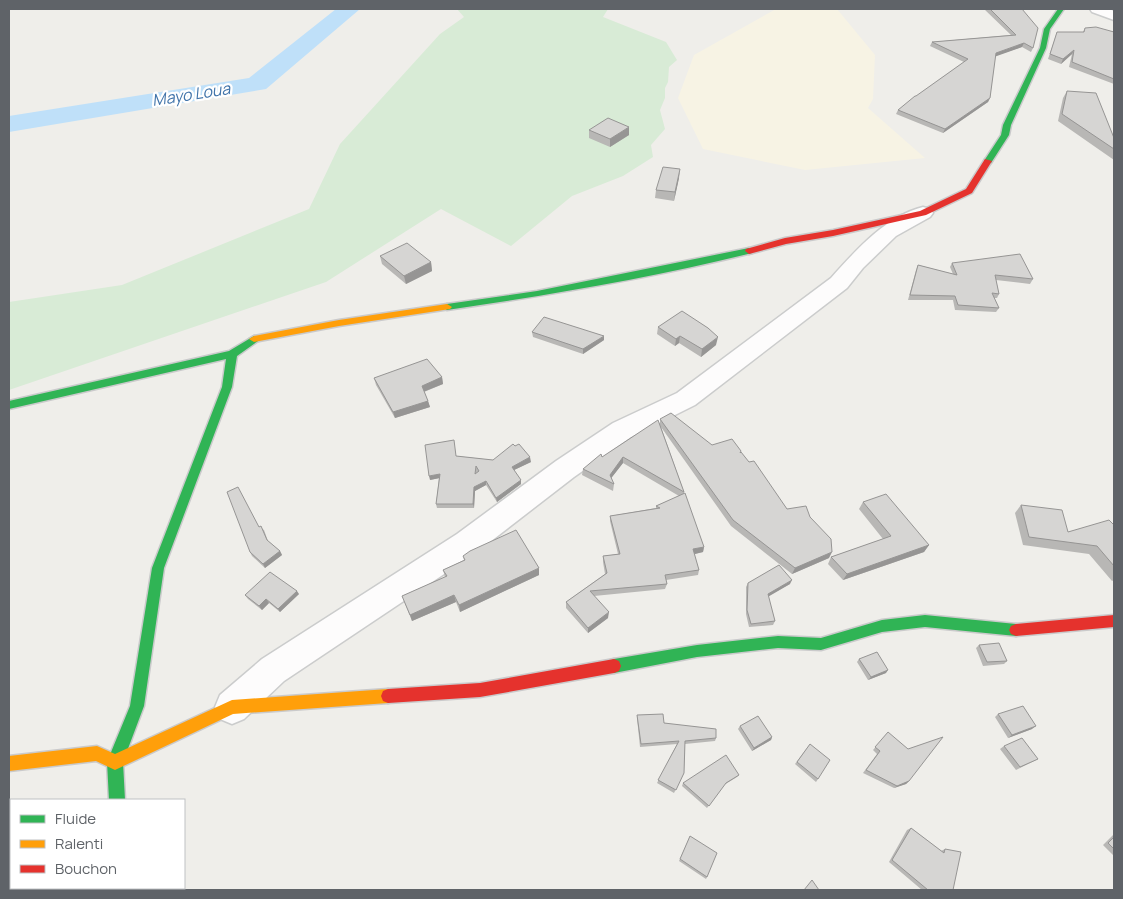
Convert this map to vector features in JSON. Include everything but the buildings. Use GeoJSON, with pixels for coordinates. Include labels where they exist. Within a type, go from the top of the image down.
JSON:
{"type":"FeatureCollection","features":[{"type":"Feature","properties":{"kind":"street"},"geometry":{"type":"LineString","coordinates":[[115,762],[232,707],[273,670],[467,543],[565,469],[622,430],[686,399],[839,283],[856,263],[890,232],[923,213],[969,191],[1005,135],[1007,125],[1043,48],[1047,29],[1061,9]]}},
{"type":"Feature","properties":{"kind":"street"},"geometry":{"type":"LineString","coordinates":[[1097,9],[1114,16]]}},
{"type":"Feature","properties":{"kind":"street"},"geometry":{"type":"LineString","coordinates":[[9,406],[232,354],[254,340],[339,323],[536,294],[721,258],[785,241],[833,233],[923,213]]}},
{"type":"Feature","properties":{"kind":"street"},"geometry":{"type":"LineString","coordinates":[[117,799],[115,762],[137,706],[158,568],[227,387],[232,354]]}},
{"type":"Feature","properties":{"kind":"street"},"geometry":{"type":"LineString","coordinates":[[232,707],[480,690],[697,651],[778,642],[821,644],[882,626],[925,621],[1010,631],[1114,621]]}},
{"type":"Feature","properties":{"kind":"street"},"geometry":{"type":"LineString","coordinates":[[9,764],[97,753],[115,762]]}},
{"type":"Feature","properties":{"kind":"shaded area"},"geometry":{"type":"Polygon","coordinates":[[[776,9],[837,9],[875,55],[873,99],[868,108],[925,158],[805,170],[703,149],[678,98],[694,55],[776,9]]]}},
{"type":"Feature","properties":{"kind":"green space"},"geometry":{"type":"Polygon","coordinates":[[[457,9],[608,9],[603,17],[666,42],[677,60],[669,67],[665,98],[660,110],[665,129],[651,145],[653,157],[623,176],[572,196],[511,246],[441,209],[326,282],[9,390],[9,302],[122,285],[309,209],[340,144],[440,34],[464,17],[457,9]]]}},
{"type":"Feature","properties":{"kind":"waterway","name":"Mayo Loua"},"geometry":{"type":"LineString","coordinates":[[9,124],[257,84],[349,9]]}},
{"type":"Feature","properties":{"kind":"traffic: fast"},"geometry":{"type":"LineString","coordinates":[[988,161],[1005,135],[1007,125],[1043,48],[1047,29],[1061,9]]}},
{"type":"Feature","properties":{"kind":"traffic: fast"},"geometry":{"type":"LineString","coordinates":[[447,307],[537,294],[749,251]]}},
{"type":"Feature","properties":{"kind":"traffic: fast"},"geometry":{"type":"LineString","coordinates":[[117,799],[115,762],[137,706],[158,568],[227,387],[232,354],[254,339]]}},
{"type":"Feature","properties":{"kind":"traffic: fast"},"geometry":{"type":"LineString","coordinates":[[9,405],[232,354]]}},
{"type":"Feature","properties":{"kind":"traffic: fast"},"geometry":{"type":"LineString","coordinates":[[614,666],[697,651],[778,642],[821,644],[882,626],[925,621],[1016,630]]}},
{"type":"Feature","properties":{"kind":"traffic: slow"},"geometry":{"type":"LineString","coordinates":[[254,339],[339,323],[447,307]]}},
{"type":"Feature","properties":{"kind":"traffic: slow"},"geometry":{"type":"LineString","coordinates":[[9,764],[97,753],[115,762],[232,707],[388,696]]}},
{"type":"Feature","properties":{"kind":"traffic: jam"},"geometry":{"type":"LineString","coordinates":[[749,251],[785,241],[833,233],[923,213],[969,191],[988,161]]}},
{"type":"Feature","properties":{"kind":"traffic: jam"},"geometry":{"type":"LineString","coordinates":[[1016,630],[1114,621]]}},
{"type":"Feature","properties":{"kind":"traffic: jam"},"geometry":{"type":"LineString","coordinates":[[388,696],[480,690],[614,666]]}}]}
